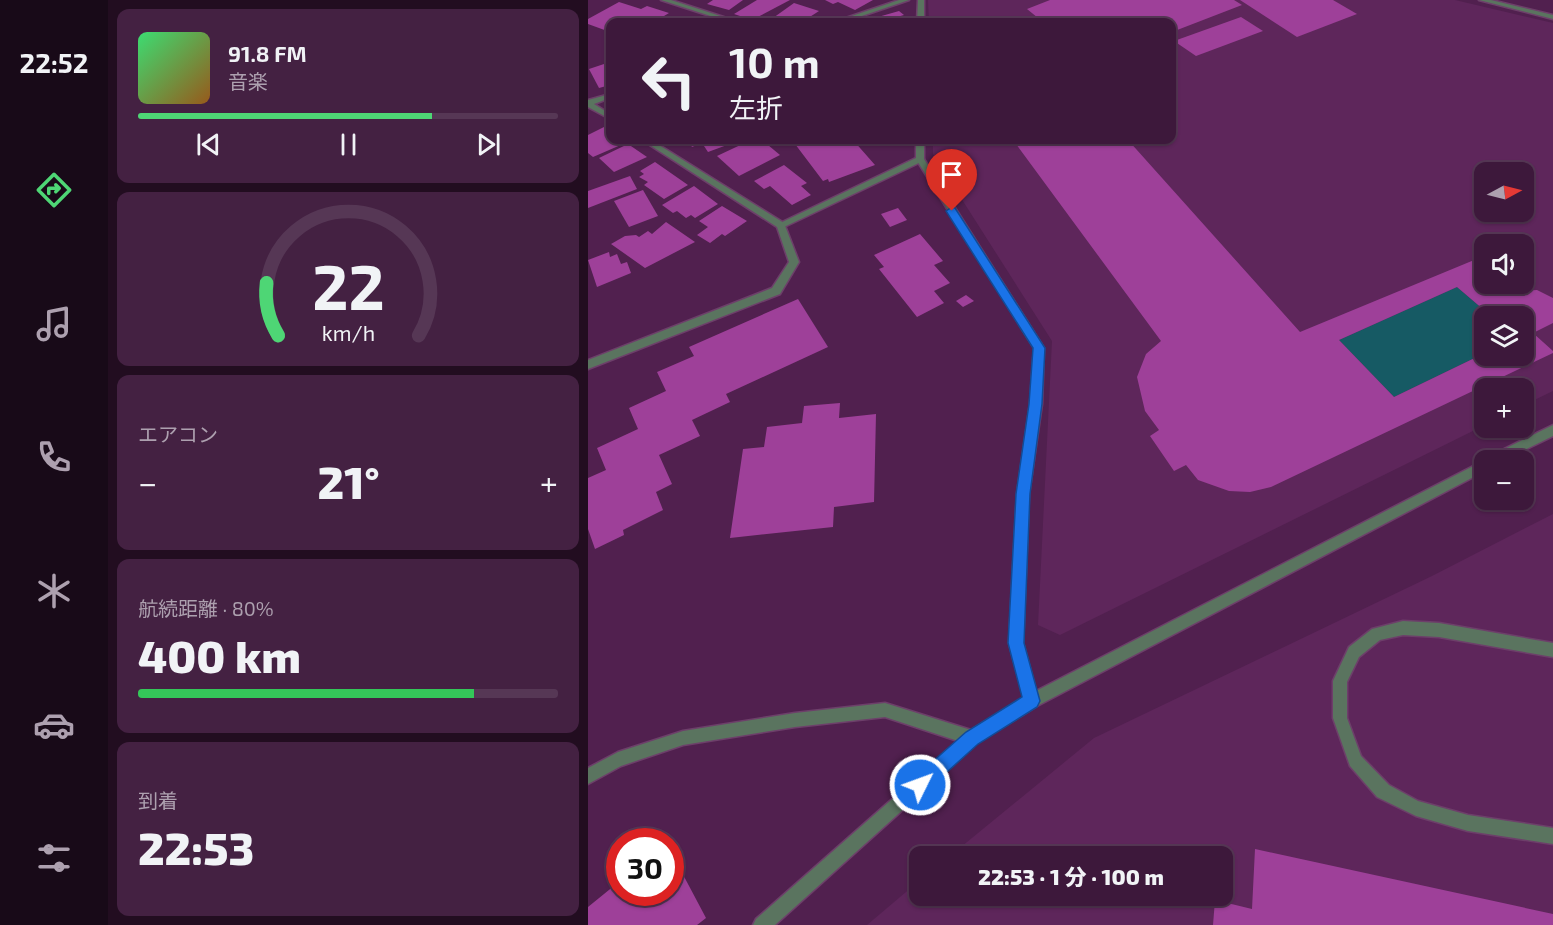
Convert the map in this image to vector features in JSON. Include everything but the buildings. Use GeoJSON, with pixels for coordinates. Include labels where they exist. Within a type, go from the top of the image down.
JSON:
{"type":"FeatureCollection","features":[{"type":"Feature","properties":{"kind":"street"},"geometry":{"type":"LineString","coordinates":[[664,0],[722,18]]}},
{"type":"Feature","properties":{"kind":"street"},"geometry":{"type":"LineString","coordinates":[[850,18],[906,0]]}},
{"type":"Feature","properties":{"kind":"street"},"geometry":{"type":"LineString","coordinates":[[921,0],[921,18]]}},
{"type":"Feature","properties":{"kind":"street"},"geometry":{"type":"LineString","coordinates":[[1482,0],[1553,17]]}},
{"type":"Feature","properties":{"kind":"street"},"geometry":{"type":"LineString","coordinates":[[588,103],[606,97]]}},
{"type":"Feature","properties":{"kind":"street"},"geometry":{"type":"LineString","coordinates":[[588,103],[606,114]]}},
{"type":"Feature","properties":{"kind":"street"},"geometry":{"type":"LineString","coordinates":[[588,365],[776,291],[794,262],[781,225],[652,144]]}},
{"type":"Feature","properties":{"kind":"street"},"geometry":{"type":"LineString","coordinates":[[920,144],[920,159],[1039,348],[1036,404],[1023,494],[1016,643],[1032,701]]}},
{"type":"Feature","properties":{"kind":"street"},"geometry":{"type":"LineString","coordinates":[[781,225],[920,159]]}},
{"type":"Feature","properties":{"kind":"street"},"geometry":{"type":"LineString","coordinates":[[1514,450],[1553,430]]}},
{"type":"Feature","properties":{"kind":"street"},"geometry":{"type":"LineString","coordinates":[[762,925],[972,738],[1032,701],[1474,471]]}},
{"type":"Feature","properties":{"kind":"street"},"geometry":{"type":"LineString","coordinates":[[1553,650],[1439,630],[1403,628],[1377,634],[1354,652],[1340,681],[1340,718],[1355,761],[1383,791],[1416,808],[1468,823],[1553,836]]}},
{"type":"Feature","properties":{"kind":"street"},"geometry":{"type":"LineString","coordinates":[[588,776],[618,760],[683,738],[795,720],[885,710],[972,738]]}},
{"type":"Feature","properties":{"kind":"shaded area"},"geometry":{"type":"Polygon","coordinates":[[[928,0],[1455,0],[1553,23],[1553,391],[1534,400],[1534,378],[1474,378],[1474,430],[1060,635],[1038,625],[1052,341],[933,154],[933,144],[1176,144],[1176,18],[929,18],[928,0]]]}},
{"type":"Feature","properties":{"kind":"shaded area"},"geometry":{"type":"Polygon","coordinates":[[[1457,287],[1479,306],[1474,306],[1474,358],[1394,397],[1339,340],[1457,287]]]}},
{"type":"Feature","properties":{"kind":"shaded area"},"geometry":{"type":"Polygon","coordinates":[[[1553,514],[1553,925],[867,925],[909,889],[909,906],[1233,906],[1233,846],[962,846],[1094,738],[1432,576],[1553,514]]]}},
{"type":"Feature","properties":{"kind":"route"},"geometry":{"type":"LineString","coordinates":[[920,785],[972,738],[1032,701],[1016,643],[1023,494],[1036,404],[1039,348],[952,211]]}}]}
